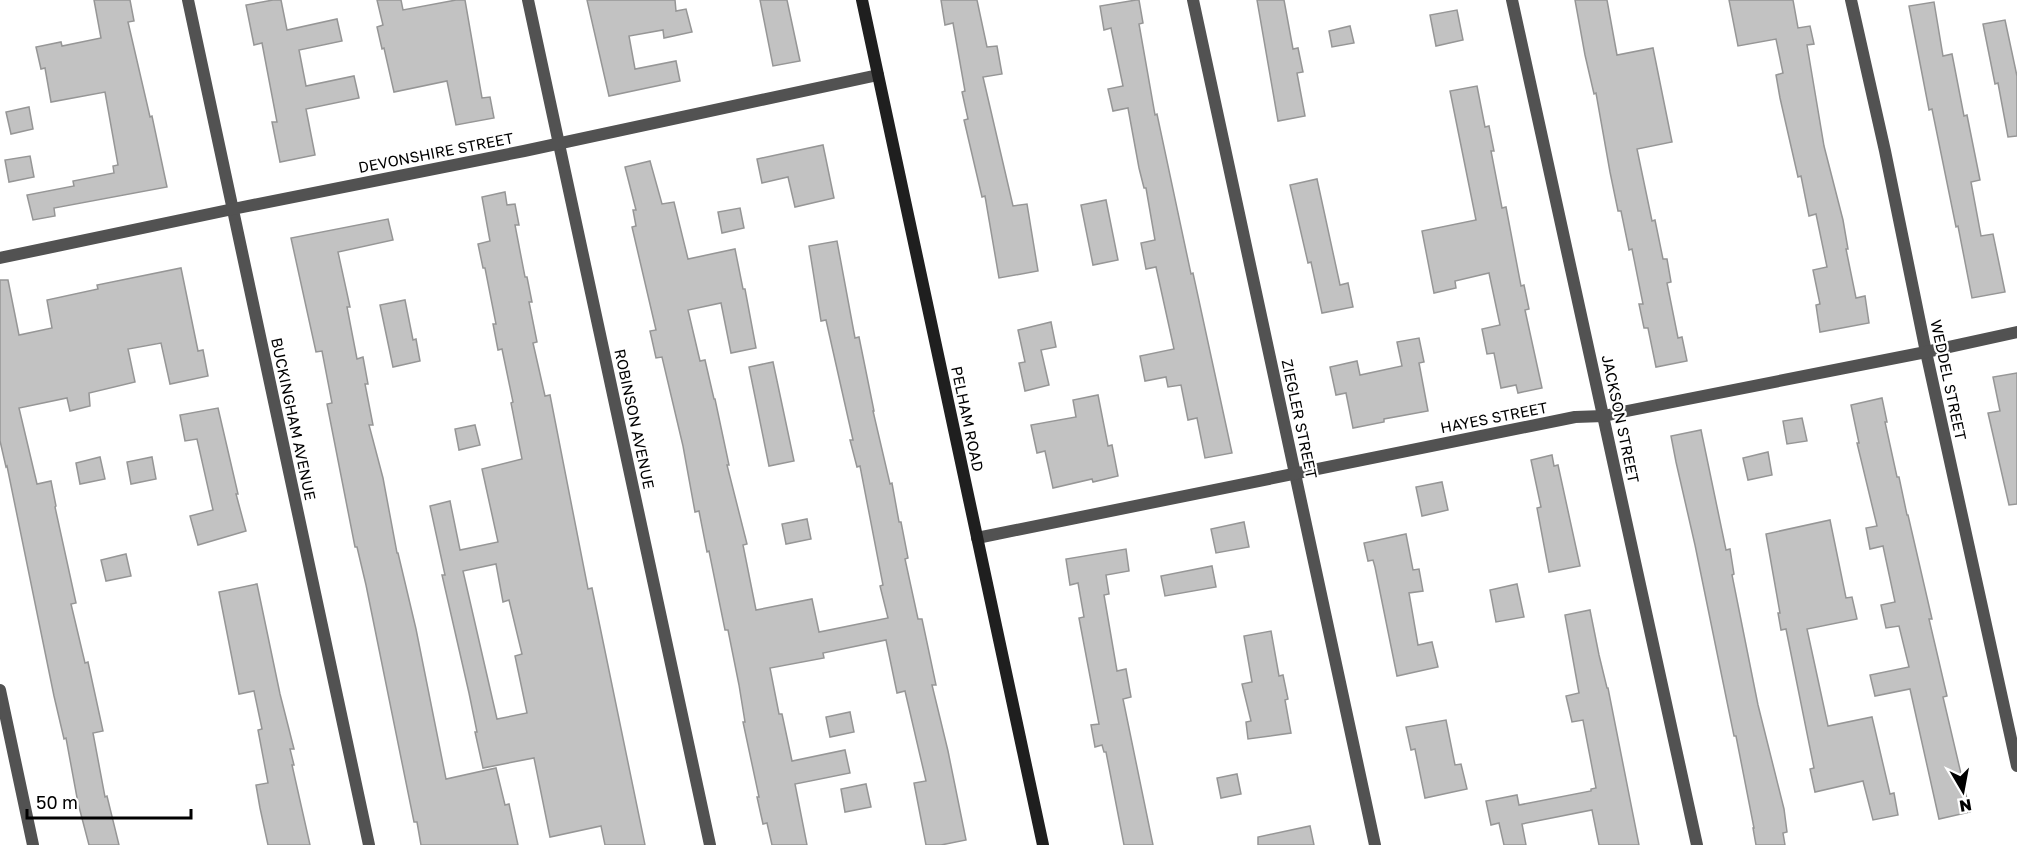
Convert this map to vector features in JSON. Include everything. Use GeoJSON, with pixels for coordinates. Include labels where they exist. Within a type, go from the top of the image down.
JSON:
{"type":"FeatureCollection","features":[{"type":"Feature","properties":{"kind":"main road","name":"PELHAM ROAD"},"geometry":{"type":"LineString","coordinates":[[862,0],[1043,845]]}},
{"type":"Feature","properties":{"kind":"street","name":"BUCKINGHAM AVENUE"},"geometry":{"type":"LineString","coordinates":[[188,0],[369,845]]}},
{"type":"Feature","properties":{"kind":"street","name":"ROBINSON AVENUE"},"geometry":{"type":"LineString","coordinates":[[528,0],[710,845]]}},
{"type":"Feature","properties":{"kind":"street","name":"ZIEGLER STREET"},"geometry":{"type":"LineString","coordinates":[[1193,0],[1375,845]]}},
{"type":"Feature","properties":{"kind":"street","name":"JACKSON STREET"},"geometry":{"type":"LineString","coordinates":[[1512,0],[1697,845]]}},
{"type":"Feature","properties":{"kind":"street","name":"WEDDEL STREET"},"geometry":{"type":"LineString","coordinates":[[1851,0],[1886,151],[1926,352],[2017,766]]}},
{"type":"Feature","properties":{"kind":"street","name":"DEVONSHIRE STREET"},"geometry":{"type":"LineString","coordinates":[[0,258],[878,75]]}},
{"type":"Feature","properties":{"kind":"street","name":"HAYES STREET"},"geometry":{"type":"LineString","coordinates":[[977,538],[1295,472],[1575,417],[1604,416],[2017,332]]}},
{"type":"Feature","properties":{"kind":"street"},"geometry":{"type":"LineString","coordinates":[[0,690],[33,845]]}},
{"type":"Feature","properties":{"kind":"building"},"geometry":{"type":"Polygon","coordinates":[[[94,0],[130,0],[134,21],[128,22],[167,187],[54,208],[55,216],[33,220],[27,195],[74,186],[73,181],[114,173],[113,166],[118,165],[105,92],[51,102],[45,68],[41,69],[36,47],[61,42],[62,46],[101,38],[94,0]]]}},
{"type":"Feature","properties":{"kind":"building"},"geometry":{"type":"Polygon","coordinates":[[[281,0],[287,30],[337,19],[342,41],[299,50],[306,86],[354,76],[359,98],[306,109],[315,155],[280,162],[272,122],[277,122],[262,43],[254,45],[246,5],[281,0]]]}},
{"type":"Feature","properties":{"kind":"building"},"geometry":{"type":"Polygon","coordinates":[[[377,0],[401,0],[403,10],[465,0],[482,98],[490,97],[494,118],[456,125],[447,81],[394,92],[377,27],[383,25],[377,0]]]}},
{"type":"Feature","properties":{"kind":"building"},"geometry":{"type":"Polygon","coordinates":[[[587,0],[675,0],[676,11],[686,9],[692,32],[664,38],[663,30],[629,36],[635,69],[676,61],[680,81],[609,96],[587,0]]]}},
{"type":"Feature","properties":{"kind":"building"},"geometry":{"type":"Polygon","coordinates":[[[760,0],[787,0],[800,61],[773,66],[760,0]]]}},
{"type":"Feature","properties":{"kind":"building"},"geometry":{"type":"Polygon","coordinates":[[[941,0],[977,0],[987,47],[997,46],[1002,74],[983,77],[1013,206],[1027,204],[1038,271],[999,278],[985,196],[982,197],[964,120],[968,119],[962,92],[965,91],[953,23],[945,25],[941,0]]]}},
{"type":"Feature","properties":{"kind":"building"},"geometry":{"type":"Polygon","coordinates":[[[1139,0],[1143,23],[1139,24],[1155,115],[1157,114],[1232,453],[1205,458],[1197,418],[1188,420],[1181,385],[1168,387],[1166,377],[1145,381],[1140,356],[1174,349],[1156,267],[1146,269],[1141,243],[1155,240],[1146,188],[1144,188],[1139,168],[1128,108],[1113,111],[1108,89],[1123,86],[1111,28],[1104,30],[1100,6],[1139,0]]]}},
{"type":"Feature","properties":{"kind":"building"},"geometry":{"type":"Polygon","coordinates":[[[1257,0],[1284,0],[1293,49],[1298,48],[1303,72],[1297,73],[1305,116],[1278,121],[1257,0]]]}},
{"type":"Feature","properties":{"kind":"building"},"geometry":{"type":"Polygon","coordinates":[[[1575,0],[1607,0],[1617,55],[1653,48],[1672,142],[1637,149],[1652,221],[1655,220],[1663,259],[1667,259],[1671,282],[1667,283],[1678,338],[1682,337],[1687,361],[1656,367],[1648,328],[1644,328],[1639,304],[1643,304],[1632,249],[1629,250],[1621,211],[1618,211],[1596,93],[1594,94],[1585,55],[1575,0]]]}},
{"type":"Feature","properties":{"kind":"building"},"geometry":{"type":"Polygon","coordinates":[[[1729,0],[1793,0],[1798,28],[1810,26],[1814,44],[1807,45],[1824,146],[1843,220],[1848,249],[1846,249],[1856,298],[1865,296],[1869,323],[1820,332],[1816,305],[1820,304],[1813,270],[1827,267],[1816,214],[1809,216],[1801,176],[1798,177],[1780,98],[1776,75],[1783,73],[1776,39],[1738,46],[1729,0]]]}},
{"type":"Feature","properties":{"kind":"building"},"geometry":{"type":"Polygon","coordinates":[[[1934,2],[1943,56],[1952,54],[1964,116],[1967,115],[1980,180],[1971,182],[1981,236],[1993,234],[2005,292],[1972,298],[1932,109],[1929,110],[1909,6],[1934,2]]]}},
{"type":"Feature","properties":{"kind":"building"},"geometry":{"type":"Polygon","coordinates":[[[1457,10],[1463,40],[1436,46],[1430,15],[1457,10]]]}},
{"type":"Feature","properties":{"kind":"building"},"geometry":{"type":"Polygon","coordinates":[[[2005,20],[2017,76],[2017,136],[2008,137],[1998,83],[1995,84],[1983,24],[2005,20]]]}},
{"type":"Feature","properties":{"kind":"building"},"geometry":{"type":"Polygon","coordinates":[[[1350,26],[1354,43],[1332,47],[1329,31],[1350,26]]]}},
{"type":"Feature","properties":{"kind":"building"},"geometry":{"type":"Polygon","coordinates":[[[1477,86],[1485,127],[1489,126],[1494,151],[1491,151],[1502,208],[1506,207],[1521,286],[1524,285],[1529,309],[1525,310],[1542,388],[1518,393],[1516,385],[1501,388],[1494,353],[1487,354],[1482,329],[1500,325],[1489,273],[1455,281],[1456,288],[1434,293],[1422,231],[1476,220],[1450,91],[1477,86]]]}},
{"type":"Feature","properties":{"kind":"building"},"geometry":{"type":"Polygon","coordinates":[[[29,107],[33,129],[11,134],[6,112],[29,107]]]}},
{"type":"Feature","properties":{"kind":"building"},"geometry":{"type":"Polygon","coordinates":[[[823,145],[834,198],[795,207],[788,177],[762,183],[757,159],[823,145]]]}},
{"type":"Feature","properties":{"kind":"building"},"geometry":{"type":"Polygon","coordinates":[[[30,156],[34,177],[9,182],[5,160],[30,156]]]}},
{"type":"Feature","properties":{"kind":"building"},"geometry":{"type":"Polygon","coordinates":[[[650,161],[662,204],[674,202],[688,259],[735,249],[743,289],[745,289],[756,348],[731,353],[721,303],[688,310],[700,361],[705,360],[715,399],[729,465],[727,465],[747,544],[743,545],[756,610],[812,599],[819,632],[888,618],[880,586],[883,585],[860,466],[857,467],[850,440],[853,440],[826,320],[821,321],[809,246],[837,241],[855,338],[859,337],[873,411],[890,484],[892,483],[899,522],[901,522],[908,558],[905,559],[918,619],[922,619],[936,685],[932,685],[966,840],[941,845],[926,845],[914,783],[926,781],[905,691],[897,693],[886,640],[823,653],[824,658],[770,668],[779,714],[782,714],[792,761],[845,750],[850,773],[795,784],[807,845],[772,845],[767,823],[763,824],[757,797],[759,797],[743,722],[745,722],[739,685],[728,630],[725,630],[699,511],[695,512],[683,446],[662,357],[656,358],[650,331],[656,330],[632,227],[636,226],[633,210],[636,210],[625,167],[650,161]]]}},
{"type":"Feature","properties":{"kind":"building"},"geometry":{"type":"Polygon","coordinates":[[[1317,179],[1340,285],[1348,283],[1353,307],[1322,313],[1290,185],[1317,179]]]}},
{"type":"Feature","properties":{"kind":"building"},"geometry":{"type":"Polygon","coordinates":[[[505,192],[507,205],[515,204],[519,225],[515,225],[532,302],[529,302],[537,342],[533,343],[545,396],[550,395],[588,589],[592,588],[645,845],[605,845],[601,826],[550,837],[534,758],[483,768],[469,693],[442,575],[445,575],[430,506],[450,501],[460,550],[498,542],[482,469],[522,459],[511,403],[513,402],[502,349],[498,350],[493,324],[496,324],[478,244],[490,241],[482,197],[505,192]],[[496,564],[463,571],[497,719],[527,713],[515,656],[522,654],[509,600],[503,602],[496,564]]]}},
{"type":"Feature","properties":{"kind":"building"},"geometry":{"type":"Polygon","coordinates":[[[1106,200],[1118,260],[1093,265],[1081,205],[1106,200]]]}},
{"type":"Feature","properties":{"kind":"building"},"geometry":{"type":"Polygon","coordinates":[[[740,208],[744,228],[722,233],[718,212],[740,208]]]}},
{"type":"Feature","properties":{"kind":"building"},"geometry":{"type":"Polygon","coordinates":[[[388,219],[393,240],[338,252],[350,307],[347,307],[357,359],[363,357],[368,384],[365,384],[373,425],[369,425],[416,629],[446,779],[496,768],[505,805],[509,804],[518,845],[421,845],[417,822],[414,822],[366,585],[357,547],[355,547],[327,404],[332,403],[322,351],[316,352],[291,238],[388,219]]]}},
{"type":"Feature","properties":{"kind":"building"},"geometry":{"type":"Polygon","coordinates":[[[181,268],[198,351],[203,350],[208,376],[170,384],[161,343],[128,349],[135,382],[89,393],[90,406],[70,411],[67,398],[19,408],[37,484],[51,481],[76,603],[71,604],[85,663],[88,662],[103,731],[93,733],[105,797],[107,796],[119,845],[89,845],[78,803],[66,738],[64,739],[54,696],[0,441],[0,280],[8,280],[19,335],[52,328],[47,300],[98,289],[97,285],[181,268]]]}},
{"type":"Feature","properties":{"kind":"building"},"geometry":{"type":"Polygon","coordinates":[[[405,300],[420,361],[393,367],[380,305],[405,300]]]}},
{"type":"Feature","properties":{"kind":"building"},"geometry":{"type":"Polygon","coordinates":[[[1051,322],[1056,347],[1041,350],[1049,385],[1025,391],[1019,363],[1025,362],[1018,330],[1051,322]]]}},
{"type":"Feature","properties":{"kind":"building"},"geometry":{"type":"Polygon","coordinates":[[[1419,338],[1424,362],[1419,363],[1428,411],[1384,419],[1384,422],[1353,428],[1346,393],[1336,395],[1330,367],[1357,361],[1360,375],[1402,366],[1397,342],[1419,338]]]}},
{"type":"Feature","properties":{"kind":"building"},"geometry":{"type":"Polygon","coordinates":[[[773,362],[794,461],[769,466],[749,367],[773,362]]]}},
{"type":"Feature","properties":{"kind":"building"},"geometry":{"type":"Polygon","coordinates":[[[2017,373],[2017,504],[2009,505],[1988,413],[2000,411],[1993,377],[2017,373]]]}},
{"type":"Feature","properties":{"kind":"building"},"geometry":{"type":"Polygon","coordinates":[[[1098,395],[1108,446],[1112,445],[1118,476],[1053,488],[1045,451],[1037,453],[1031,425],[1076,417],[1073,400],[1098,395]]]}},
{"type":"Feature","properties":{"kind":"building"},"geometry":{"type":"Polygon","coordinates":[[[1882,398],[1897,477],[1899,477],[1932,619],[1929,619],[1947,696],[1943,697],[1970,812],[1939,819],[1910,689],[1875,696],[1870,675],[1909,667],[1899,626],[1886,628],[1881,605],[1895,602],[1883,546],[1870,549],[1866,528],[1877,526],[1857,443],[1859,443],[1851,405],[1882,398]]]}},
{"type":"Feature","properties":{"kind":"building"},"geometry":{"type":"Polygon","coordinates":[[[218,408],[246,531],[198,545],[190,516],[213,510],[197,439],[185,441],[180,415],[218,408]]]}},
{"type":"Feature","properties":{"kind":"building"},"geometry":{"type":"Polygon","coordinates":[[[1802,418],[1807,441],[1787,444],[1783,421],[1802,418]]]}},
{"type":"Feature","properties":{"kind":"building"},"geometry":{"type":"Polygon","coordinates":[[[475,425],[480,445],[459,450],[455,429],[475,425]]]}},
{"type":"Feature","properties":{"kind":"building"},"geometry":{"type":"Polygon","coordinates":[[[1701,430],[1726,550],[1730,549],[1734,574],[1732,575],[1758,705],[1784,809],[1787,832],[1783,833],[1785,845],[1756,845],[1736,736],[1734,736],[1676,462],[1671,436],[1701,430]]]}},
{"type":"Feature","properties":{"kind":"building"},"geometry":{"type":"Polygon","coordinates":[[[1768,452],[1772,475],[1748,480],[1743,458],[1768,452]]]}},
{"type":"Feature","properties":{"kind":"building"},"geometry":{"type":"Polygon","coordinates":[[[1552,455],[1554,466],[1558,465],[1580,566],[1549,572],[1537,508],[1541,507],[1531,460],[1552,455]]]}},
{"type":"Feature","properties":{"kind":"building"},"geometry":{"type":"Polygon","coordinates":[[[100,457],[105,479],[80,484],[76,463],[100,457]]]}},
{"type":"Feature","properties":{"kind":"building"},"geometry":{"type":"Polygon","coordinates":[[[152,457],[156,479],[131,484],[127,462],[152,457]]]}},
{"type":"Feature","properties":{"kind":"building"},"geometry":{"type":"Polygon","coordinates":[[[1442,482],[1448,510],[1422,516],[1416,487],[1442,482]]]}},
{"type":"Feature","properties":{"kind":"building"},"geometry":{"type":"Polygon","coordinates":[[[807,519],[811,539],[786,544],[782,524],[807,519]]]}},
{"type":"Feature","properties":{"kind":"building"},"geometry":{"type":"Polygon","coordinates":[[[1830,520],[1846,598],[1852,597],[1857,619],[1807,629],[1828,726],[1872,717],[1890,794],[1894,793],[1898,815],[1873,820],[1863,781],[1815,792],[1810,769],[1814,768],[1786,629],[1781,630],[1766,534],[1830,520]]]}},
{"type":"Feature","properties":{"kind":"building"},"geometry":{"type":"Polygon","coordinates":[[[1244,522],[1249,547],[1216,553],[1211,529],[1244,522]]]}},
{"type":"Feature","properties":{"kind":"building"},"geometry":{"type":"Polygon","coordinates":[[[1406,534],[1413,570],[1419,569],[1423,591],[1409,593],[1418,645],[1432,642],[1438,667],[1397,676],[1375,567],[1373,560],[1368,561],[1364,543],[1406,534]]]}},
{"type":"Feature","properties":{"kind":"building"},"geometry":{"type":"Polygon","coordinates":[[[1126,549],[1129,571],[1106,575],[1109,594],[1104,595],[1117,671],[1126,669],[1131,697],[1123,699],[1153,845],[1124,845],[1106,752],[1102,745],[1095,747],[1091,725],[1099,724],[1079,618],[1084,617],[1078,583],[1070,585],[1066,559],[1126,549]]]}},
{"type":"Feature","properties":{"kind":"building"},"geometry":{"type":"Polygon","coordinates":[[[126,554],[131,576],[106,581],[101,560],[126,554]]]}},
{"type":"Feature","properties":{"kind":"building"},"geometry":{"type":"Polygon","coordinates":[[[1212,566],[1216,587],[1165,596],[1161,576],[1212,566]]]}},
{"type":"Feature","properties":{"kind":"building"},"geometry":{"type":"Polygon","coordinates":[[[257,584],[294,749],[290,749],[294,765],[292,765],[310,845],[268,845],[260,808],[256,785],[268,783],[258,730],[262,729],[254,691],[239,694],[219,592],[257,584]]]}},
{"type":"Feature","properties":{"kind":"building"},"geometry":{"type":"Polygon","coordinates":[[[1517,584],[1524,617],[1496,622],[1490,590],[1517,584]]]}},
{"type":"Feature","properties":{"kind":"building"},"geometry":{"type":"Polygon","coordinates":[[[1590,610],[1639,845],[1599,845],[1592,810],[1522,824],[1526,845],[1504,845],[1499,823],[1491,825],[1486,801],[1517,795],[1519,805],[1591,791],[1596,788],[1583,720],[1572,722],[1566,696],[1579,693],[1565,615],[1590,610]]]}},
{"type":"Feature","properties":{"kind":"building"},"geometry":{"type":"Polygon","coordinates":[[[1271,631],[1279,676],[1283,675],[1288,699],[1285,700],[1291,733],[1248,739],[1246,722],[1251,721],[1242,684],[1252,682],[1244,636],[1271,631]]]}},
{"type":"Feature","properties":{"kind":"building"},"geometry":{"type":"Polygon","coordinates":[[[850,712],[854,732],[830,737],[826,717],[850,712]]]}},
{"type":"Feature","properties":{"kind":"building"},"geometry":{"type":"Polygon","coordinates":[[[1446,720],[1455,765],[1461,764],[1467,789],[1425,798],[1415,749],[1411,750],[1406,727],[1446,720]]]}},
{"type":"Feature","properties":{"kind":"building"},"geometry":{"type":"Polygon","coordinates":[[[1237,774],[1241,794],[1221,798],[1217,778],[1237,774]]]}},
{"type":"Feature","properties":{"kind":"building"},"geometry":{"type":"Polygon","coordinates":[[[866,784],[871,807],[845,812],[841,789],[866,784]]]}},
{"type":"Feature","properties":{"kind":"building"},"geometry":{"type":"Polygon","coordinates":[[[1310,826],[1314,845],[1258,845],[1258,837],[1310,826]]]}}]}
